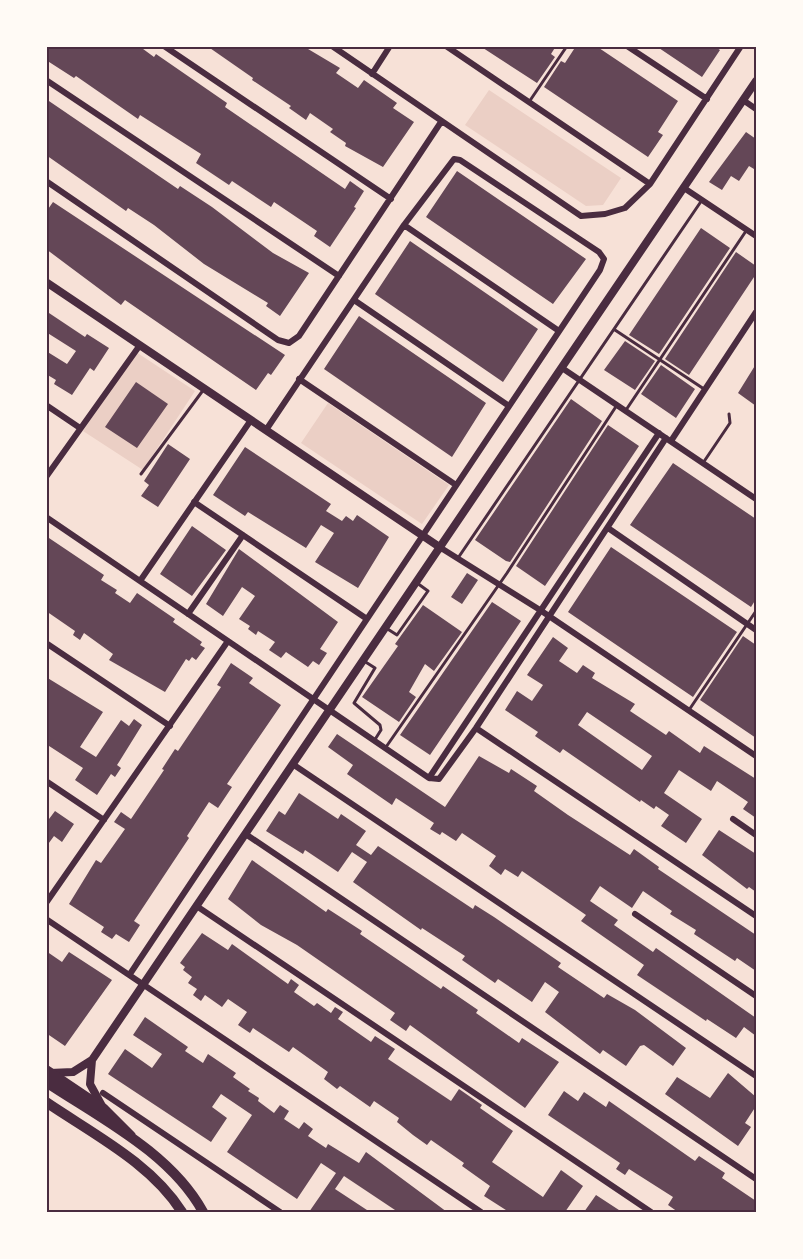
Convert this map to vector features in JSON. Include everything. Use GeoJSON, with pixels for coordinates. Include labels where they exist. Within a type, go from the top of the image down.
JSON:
{"type":"FeatureCollection","features":[{"type":"Feature","properties":{"kind":"highway"},"geometry":{"type":"LineString","coordinates":[[47,1072],[104,1109],[128,1129],[135,1141]]}},
{"type":"Feature","properties":{"kind":"highway"},"geometry":{"type":"LineString","coordinates":[[47,1072],[135,1141],[181,1182],[203,1212]]}},
{"type":"Feature","properties":{"kind":"highway"},"geometry":{"type":"LineString","coordinates":[[46,1102],[142,1168],[161,1186],[182,1212]]}},
{"type":"Feature","properties":{"kind":"street"},"geometry":{"type":"LineString","coordinates":[[164,46],[391,199]]}},
{"type":"Feature","properties":{"kind":"street"},"geometry":{"type":"LineString","coordinates":[[332,46],[581,216],[605,214],[625,208],[650,184],[741,46]]}},
{"type":"Feature","properties":{"kind":"street"},"geometry":{"type":"LineString","coordinates":[[372,74],[390,46]]}},
{"type":"Feature","properties":{"kind":"street"},"geometry":{"type":"LineString","coordinates":[[446,46],[650,184]]}},
{"type":"Feature","properties":{"kind":"street"},"geometry":{"type":"LineString","coordinates":[[627,46],[707,99]]}},
{"type":"Feature","properties":{"kind":"street"},"geometry":{"type":"LineString","coordinates":[[46,80],[339,276]]}},
{"type":"Feature","properties":{"kind":"street"},"geometry":{"type":"LineString","coordinates":[[47,1072],[73,1072],[92,1060],[247,835],[756,81]]}},
{"type":"Feature","properties":{"kind":"street"},"geometry":{"type":"LineString","coordinates":[[743,100],[756,110]]}},
{"type":"Feature","properties":{"kind":"street"},"geometry":{"type":"LineString","coordinates":[[46,181],[278,340],[289,343],[299,336],[441,122]]}},
{"type":"Feature","properties":{"kind":"street"},"geometry":{"type":"LineString","coordinates":[[130,974],[600,270],[604,259],[599,252],[460,160],[454,159],[444,169],[404,225],[266,430]]}},
{"type":"Feature","properties":{"kind":"street"},"geometry":{"type":"LineString","coordinates":[[684,188],[756,236]]}},
{"type":"Feature","properties":{"kind":"street"},"geometry":{"type":"LineString","coordinates":[[404,225],[559,331]]}},
{"type":"Feature","properties":{"kind":"street"},"geometry":{"type":"LineString","coordinates":[[46,282],[441,548],[540,610],[756,756]]}},
{"type":"Feature","properties":{"kind":"street"},"geometry":{"type":"LineString","coordinates":[[354,300],[509,406]]}},
{"type":"Feature","properties":{"kind":"street"},"geometry":{"type":"LineString","coordinates":[[46,517],[374,741],[435,780],[443,777],[608,528],[756,312]]}},
{"type":"Feature","properties":{"kind":"street"},"geometry":{"type":"LineString","coordinates":[[46,477],[140,345]]}},
{"type":"Feature","properties":{"kind":"street"},"geometry":{"type":"LineString","coordinates":[[562,368],[756,499]]}},
{"type":"Feature","properties":{"kind":"street"},"geometry":{"type":"LineString","coordinates":[[299,379],[456,485]]}},
{"type":"Feature","properties":{"kind":"street"},"geometry":{"type":"LineString","coordinates":[[46,405],[80,428]]}},
{"type":"Feature","properties":{"kind":"street"},"geometry":{"type":"LineString","coordinates":[[140,581],[251,420]]}},
{"type":"Feature","properties":{"kind":"street"},"geometry":{"type":"LineString","coordinates":[[429,778],[659,433]]}},
{"type":"Feature","properties":{"kind":"street"},"geometry":{"type":"LineString","coordinates":[[194,502],[367,619]]}},
{"type":"Feature","properties":{"kind":"street"},"geometry":{"type":"LineString","coordinates":[[608,528],[756,630]]}},
{"type":"Feature","properties":{"kind":"street"},"geometry":{"type":"LineString","coordinates":[[188,614],[243,535]]}},
{"type":"Feature","properties":{"kind":"street"},"geometry":{"type":"LineString","coordinates":[[46,903],[228,641]]}},
{"type":"Feature","properties":{"kind":"street"},"geometry":{"type":"LineString","coordinates":[[46,643],[170,726]]}},
{"type":"Feature","properties":{"kind":"street"},"geometry":{"type":"LineString","coordinates":[[476,728],[756,916]]}},
{"type":"Feature","properties":{"kind":"street"},"geometry":{"type":"LineString","coordinates":[[294,765],[756,1076]]}},
{"type":"Feature","properties":{"kind":"street"},"geometry":{"type":"LineString","coordinates":[[46,781],[104,820]]}},
{"type":"Feature","properties":{"kind":"street"},"geometry":{"type":"LineString","coordinates":[[732,819],[756,836]]}},
{"type":"Feature","properties":{"kind":"street"},"geometry":{"type":"LineString","coordinates":[[247,835],[756,1179]]}},
{"type":"Feature","properties":{"kind":"street"},"geometry":{"type":"LineString","coordinates":[[198,907],[651,1212]]}},
{"type":"Feature","properties":{"kind":"street"},"geometry":{"type":"LineString","coordinates":[[635,914],[756,996]]}},
{"type":"Feature","properties":{"kind":"street"},"geometry":{"type":"LineString","coordinates":[[46,919],[481,1212]]}},
{"type":"Feature","properties":{"kind":"street"},"geometry":{"type":"LineString","coordinates":[[92,1060],[90,1084],[104,1109]]}},
{"type":"Feature","properties":{"kind":"street"},"geometry":{"type":"LineString","coordinates":[[103,1093],[280,1212]]}},
{"type":"Feature","properties":{"kind":"lane"},"geometry":{"type":"LineString","coordinates":[[529,103],[567,46]]}},
{"type":"Feature","properties":{"kind":"lane"},"geometry":{"type":"LineString","coordinates":[[458,558],[702,200]]}},
{"type":"Feature","properties":{"kind":"lane"},"geometry":{"type":"LineString","coordinates":[[625,410],[747,230]]}},
{"type":"Feature","properties":{"kind":"lane"},"geometry":{"type":"LineString","coordinates":[[615,330],[704,389]]}},
{"type":"Feature","properties":{"kind":"lane"},"geometry":{"type":"LineString","coordinates":[[141,474],[205,388]]}},
{"type":"Feature","properties":{"kind":"lane"},"geometry":{"type":"LineString","coordinates":[[385,748],[617,405]]}},
{"type":"Feature","properties":{"kind":"lane"},"geometry":{"type":"LineString","coordinates":[[703,463],[730,423],[729,414]]}},
{"type":"Feature","properties":{"kind":"lane"},"geometry":{"type":"LineString","coordinates":[[386,628],[397,636],[428,591],[417,584]]}},
{"type":"Feature","properties":{"kind":"lane"},"geometry":{"type":"LineString","coordinates":[[689,710],[756,611]]}},
{"type":"Feature","properties":{"kind":"lane"},"geometry":{"type":"LineString","coordinates":[[364,661],[375,668],[354,703],[380,725],[381,730],[374,741]]}},
{"type":"Feature","properties":{"kind":"shaded area"},"geometry":{"type":"Polygon","coordinates":[[[489,90],[621,178],[603,205],[586,206],[465,125],[489,90]]]}},
{"type":"Feature","properties":{"kind":"shaded area"},"geometry":{"type":"Polygon","coordinates":[[[136,352],[195,391],[143,470],[83,431],[136,352]]]}},
{"type":"Feature","properties":{"kind":"shaded area"},"geometry":{"type":"Polygon","coordinates":[[[328,403],[449,485],[422,524],[301,443],[328,403]]]}},
{"type":"Feature","properties":{"kind":"building"},"geometry":{"type":"Polygon","coordinates":[[[46,46],[139,46],[154,57],[156,54],[227,103],[225,107],[345,189],[350,181],[364,191],[354,207],[356,208],[330,247],[314,236],[317,231],[274,202],[271,207],[232,181],[229,185],[196,163],[201,154],[140,115],[138,119],[76,76],[74,78],[46,60],[46,46]]]}},
{"type":"Feature","properties":{"kind":"building"},"geometry":{"type":"Polygon","coordinates":[[[207,46],[303,46],[340,68],[336,73],[358,88],[364,80],[397,103],[393,108],[414,122],[383,167],[345,146],[346,143],[330,132],[333,129],[310,113],[306,120],[289,108],[291,106],[207,46]]]}},
{"type":"Feature","properties":{"kind":"building"},"geometry":{"type":"Polygon","coordinates":[[[480,46],[556,46],[551,54],[555,57],[537,83],[480,46]]]}},
{"type":"Feature","properties":{"kind":"building"},"geometry":{"type":"Polygon","coordinates":[[[576,46],[596,46],[678,101],[658,132],[663,135],[648,157],[544,87],[561,61],[565,63],[576,46]]]}},
{"type":"Feature","properties":{"kind":"building"},"geometry":{"type":"Polygon","coordinates":[[[656,46],[714,46],[720,50],[702,77],[656,46]]]}},
{"type":"Feature","properties":{"kind":"building"},"geometry":{"type":"Polygon","coordinates":[[[46,99],[178,189],[180,186],[212,207],[273,253],[309,273],[280,316],[266,306],[268,303],[204,264],[154,225],[128,208],[126,211],[46,155],[46,99]]]}},
{"type":"Feature","properties":{"kind":"building"},"geometry":{"type":"Polygon","coordinates":[[[746,132],[756,139],[756,165],[754,169],[749,166],[739,181],[731,176],[722,190],[709,182],[746,132]]]}},
{"type":"Feature","properties":{"kind":"building"},"geometry":{"type":"Polygon","coordinates":[[[457,171],[586,259],[553,304],[426,217],[457,171]]]}},
{"type":"Feature","properties":{"kind":"building"},"geometry":{"type":"Polygon","coordinates":[[[53,202],[285,355],[271,375],[268,373],[256,390],[125,300],[121,305],[46,249],[46,212],[53,202]]]}},
{"type":"Feature","properties":{"kind":"building"},"geometry":{"type":"Polygon","coordinates":[[[701,228],[730,248],[659,354],[629,335],[701,228]]]}},
{"type":"Feature","properties":{"kind":"building"},"geometry":{"type":"Polygon","coordinates":[[[410,241],[538,329],[503,382],[375,294],[410,241]]]}},
{"type":"Feature","properties":{"kind":"building"},"geometry":{"type":"Polygon","coordinates":[[[736,252],[756,266],[756,274],[689,375],[665,359],[736,252]]]}},
{"type":"Feature","properties":{"kind":"building"},"geometry":{"type":"Polygon","coordinates":[[[46,311],[85,337],[87,334],[109,348],[94,371],[90,368],[72,395],[54,384],[56,380],[46,374],[46,351],[67,364],[76,351],[46,332],[46,311]]]}},
{"type":"Feature","properties":{"kind":"building"},"geometry":{"type":"Polygon","coordinates":[[[359,316],[486,403],[452,457],[324,369],[359,316]]]}},
{"type":"Feature","properties":{"kind":"building"},"geometry":{"type":"Polygon","coordinates":[[[625,341],[655,361],[635,390],[604,370],[625,341]]]}},
{"type":"Feature","properties":{"kind":"building"},"geometry":{"type":"Polygon","coordinates":[[[756,364],[756,406],[738,393],[756,364]]]}},
{"type":"Feature","properties":{"kind":"building"},"geometry":{"type":"Polygon","coordinates":[[[661,365],[695,389],[676,418],[641,394],[661,365]]]}},
{"type":"Feature","properties":{"kind":"building"},"geometry":{"type":"Polygon","coordinates":[[[136,382],[168,404],[137,448],[105,427],[136,382]]]}},
{"type":"Feature","properties":{"kind":"building"},"geometry":{"type":"Polygon","coordinates":[[[571,399],[602,421],[510,562],[506,561],[475,540],[571,399]]]}},
{"type":"Feature","properties":{"kind":"building"},"geometry":{"type":"Polygon","coordinates":[[[608,425],[639,446],[545,586],[516,566],[608,425]]]}},
{"type":"Feature","properties":{"kind":"building"},"geometry":{"type":"Polygon","coordinates":[[[168,444],[190,459],[158,507],[141,496],[149,485],[144,481],[168,444]]]}},
{"type":"Feature","properties":{"kind":"building"},"geometry":{"type":"Polygon","coordinates":[[[245,447],[331,504],[326,511],[342,521],[346,516],[353,521],[357,515],[389,537],[358,588],[315,562],[334,533],[321,525],[306,548],[248,512],[245,516],[213,495],[245,447]]]}},
{"type":"Feature","properties":{"kind":"building"},"geometry":{"type":"Polygon","coordinates":[[[673,463],[756,519],[756,599],[751,607],[630,525],[673,463]]]}},
{"type":"Feature","properties":{"kind":"building"},"geometry":{"type":"Polygon","coordinates":[[[192,526],[226,550],[192,596],[160,574],[192,526]]]}},
{"type":"Feature","properties":{"kind":"building"},"geometry":{"type":"Polygon","coordinates":[[[46,536],[104,575],[101,580],[117,590],[115,593],[130,603],[137,593],[175,619],[173,622],[202,642],[200,645],[205,648],[196,660],[192,657],[189,661],[186,659],[165,692],[109,660],[113,654],[84,633],[80,640],[73,635],[75,631],[46,611],[46,536]]]}},
{"type":"Feature","properties":{"kind":"building"},"geometry":{"type":"Polygon","coordinates":[[[611,547],[737,632],[693,697],[568,612],[611,547]]]}},
{"type":"Feature","properties":{"kind":"building"},"geometry":{"type":"Polygon","coordinates":[[[239,549],[338,622],[320,649],[327,653],[319,665],[313,661],[308,667],[286,652],[281,658],[269,650],[275,642],[258,631],[256,635],[248,629],[250,626],[239,619],[255,596],[242,587],[223,616],[206,604],[239,549]]]}},
{"type":"Feature","properties":{"kind":"building"},"geometry":{"type":"Polygon","coordinates":[[[467,573],[478,580],[462,604],[451,597],[467,573]]]}},
{"type":"Feature","properties":{"kind":"building"},"geometry":{"type":"Polygon","coordinates":[[[492,602],[521,621],[430,755],[400,735],[492,602]]]}},
{"type":"Feature","properties":{"kind":"building"},"geometry":{"type":"Polygon","coordinates":[[[423,605],[462,632],[434,671],[425,664],[409,692],[416,697],[399,722],[362,697],[398,646],[395,644],[423,605]]]}},
{"type":"Feature","properties":{"kind":"building"},"geometry":{"type":"Polygon","coordinates":[[[743,636],[756,645],[756,738],[700,700],[743,636]]]}},
{"type":"Feature","properties":{"kind":"building"},"geometry":{"type":"Polygon","coordinates":[[[553,637],[568,648],[559,661],[577,673],[583,665],[595,673],[592,678],[635,704],[630,711],[666,735],[669,731],[700,753],[704,746],[756,779],[756,818],[743,809],[748,802],[717,781],[711,791],[679,770],[664,793],[702,819],[686,843],[661,826],[669,815],[656,806],[654,809],[641,800],[640,802],[563,749],[560,753],[535,736],[538,732],[505,710],[517,691],[532,701],[543,685],[527,675],[553,637]],[[587,712],[578,725],[642,770],[652,756],[587,712]]]}},
{"type":"Feature","properties":{"kind":"building"},"geometry":{"type":"Polygon","coordinates":[[[231,663],[253,678],[249,683],[281,705],[227,784],[232,787],[218,808],[209,802],[187,836],[189,838],[134,921],[140,925],[129,942],[116,934],[112,939],[101,932],[104,927],[69,904],[96,860],[101,863],[125,829],[114,822],[121,812],[131,819],[164,770],[162,769],[175,749],[178,751],[221,687],[217,685],[231,663]]]}},
{"type":"Feature","properties":{"kind":"building"},"geometry":{"type":"Polygon","coordinates":[[[46,677],[103,712],[80,747],[96,757],[121,720],[129,726],[134,719],[142,725],[117,765],[121,768],[115,777],[111,774],[97,795],[75,780],[83,768],[46,744],[46,677]]]}},
{"type":"Feature","properties":{"kind":"building"},"geometry":{"type":"Polygon","coordinates":[[[337,734],[445,807],[479,756],[509,773],[511,769],[537,786],[534,791],[568,815],[630,855],[634,849],[659,867],[658,869],[756,935],[756,971],[737,958],[735,961],[694,934],[696,930],[670,914],[672,911],[643,891],[632,908],[600,886],[590,901],[618,920],[614,925],[653,952],[656,948],[756,1018],[756,1036],[744,1027],[736,1038],[707,1019],[706,1021],[637,975],[644,965],[581,921],[586,915],[522,871],[518,877],[505,869],[501,875],[489,866],[496,856],[462,833],[456,841],[442,832],[440,835],[430,829],[434,823],[396,798],[392,805],[347,774],[353,765],[328,747],[337,734]]]}},
{"type":"Feature","properties":{"kind":"building"},"geometry":{"type":"Polygon","coordinates":[[[299,793],[338,819],[341,814],[366,831],[356,845],[371,855],[378,846],[473,909],[475,905],[561,963],[558,967],[604,998],[607,994],[635,1010],[686,1048],[673,1066],[644,1045],[640,1046],[626,1066],[603,1050],[600,1054],[545,1012],[559,992],[545,982],[532,1002],[498,979],[495,983],[462,960],[465,956],[422,928],[421,930],[353,882],[367,862],[352,852],[338,872],[305,850],[303,854],[266,831],[279,811],[285,815],[299,793]]]}},
{"type":"Feature","properties":{"kind":"building"},"geometry":{"type":"Polygon","coordinates":[[[55,811],[74,824],[62,842],[54,836],[46,847],[46,823],[55,811]]]}},
{"type":"Feature","properties":{"kind":"building"},"geometry":{"type":"Polygon","coordinates":[[[719,830],[756,854],[756,892],[749,887],[747,889],[702,855],[719,830]]]}},
{"type":"Feature","properties":{"kind":"building"},"geometry":{"type":"Polygon","coordinates":[[[252,860],[326,912],[328,909],[362,931],[360,934],[441,989],[443,986],[478,1010],[476,1013],[519,1043],[522,1038],[559,1062],[525,1108],[410,1025],[406,1031],[390,1020],[395,1013],[297,945],[261,925],[228,899],[252,860]]]}},
{"type":"Feature","properties":{"kind":"building"},"geometry":{"type":"Polygon","coordinates":[[[202,933],[228,950],[232,944],[288,984],[291,979],[299,985],[294,992],[314,1006],[317,1003],[331,1013],[335,1007],[343,1012],[338,1019],[371,1042],[375,1036],[395,1049],[388,1059],[451,1101],[459,1089],[482,1105],[480,1108],[513,1131],[492,1162],[543,1197],[561,1170],[583,1186],[565,1212],[509,1212],[484,1196],[490,1186],[462,1166],[464,1163],[431,1140],[427,1145],[397,1122],[399,1118],[374,1101],[370,1107],[340,1086],[337,1089],[324,1079],[328,1072],[293,1047],[289,1052],[253,1028],[250,1033],[238,1025],[247,1012],[228,999],[222,1007],[205,995],[201,1001],[193,995],[197,989],[188,983],[192,977],[183,970],[185,967],[180,963],[202,933]]]}},
{"type":"Feature","properties":{"kind":"building"},"geometry":{"type":"Polygon","coordinates":[[[46,951],[62,962],[69,952],[112,980],[65,1046],[46,1033],[46,951]]]}},
{"type":"Feature","properties":{"kind":"building"},"geometry":{"type":"Polygon","coordinates":[[[145,1017],[188,1047],[185,1051],[203,1063],[208,1054],[236,1073],[233,1077],[250,1089],[248,1091],[274,1113],[280,1105],[289,1111],[284,1119],[299,1129],[304,1122],[313,1129],[308,1136],[326,1148],[328,1144],[359,1163],[366,1152],[447,1212],[398,1212],[344,1176],[335,1189],[370,1212],[309,1212],[336,1173],[321,1163],[297,1199],[227,1152],[252,1115],[221,1094],[212,1107],[227,1118],[211,1142],[108,1074],[125,1049],[152,1068],[162,1054],[133,1035],[145,1017]]]}},
{"type":"Feature","properties":{"kind":"building"},"geometry":{"type":"Polygon","coordinates":[[[728,1073],[756,1097],[756,1106],[745,1123],[751,1127],[738,1146],[665,1094],[677,1077],[710,1098],[728,1073]]]}},
{"type":"Feature","properties":{"kind":"building"},"geometry":{"type":"Polygon","coordinates":[[[564,1091],[578,1101],[584,1092],[606,1107],[609,1101],[695,1161],[699,1156],[725,1173],[722,1178],[756,1201],[756,1212],[678,1212],[668,1205],[673,1197],[629,1169],[625,1175],[616,1169],[620,1163],[548,1115],[564,1091]]]}},
{"type":"Feature","properties":{"kind":"building"},"geometry":{"type":"Polygon","coordinates":[[[596,1195],[622,1212],[584,1212],[596,1195]]]}}]}
